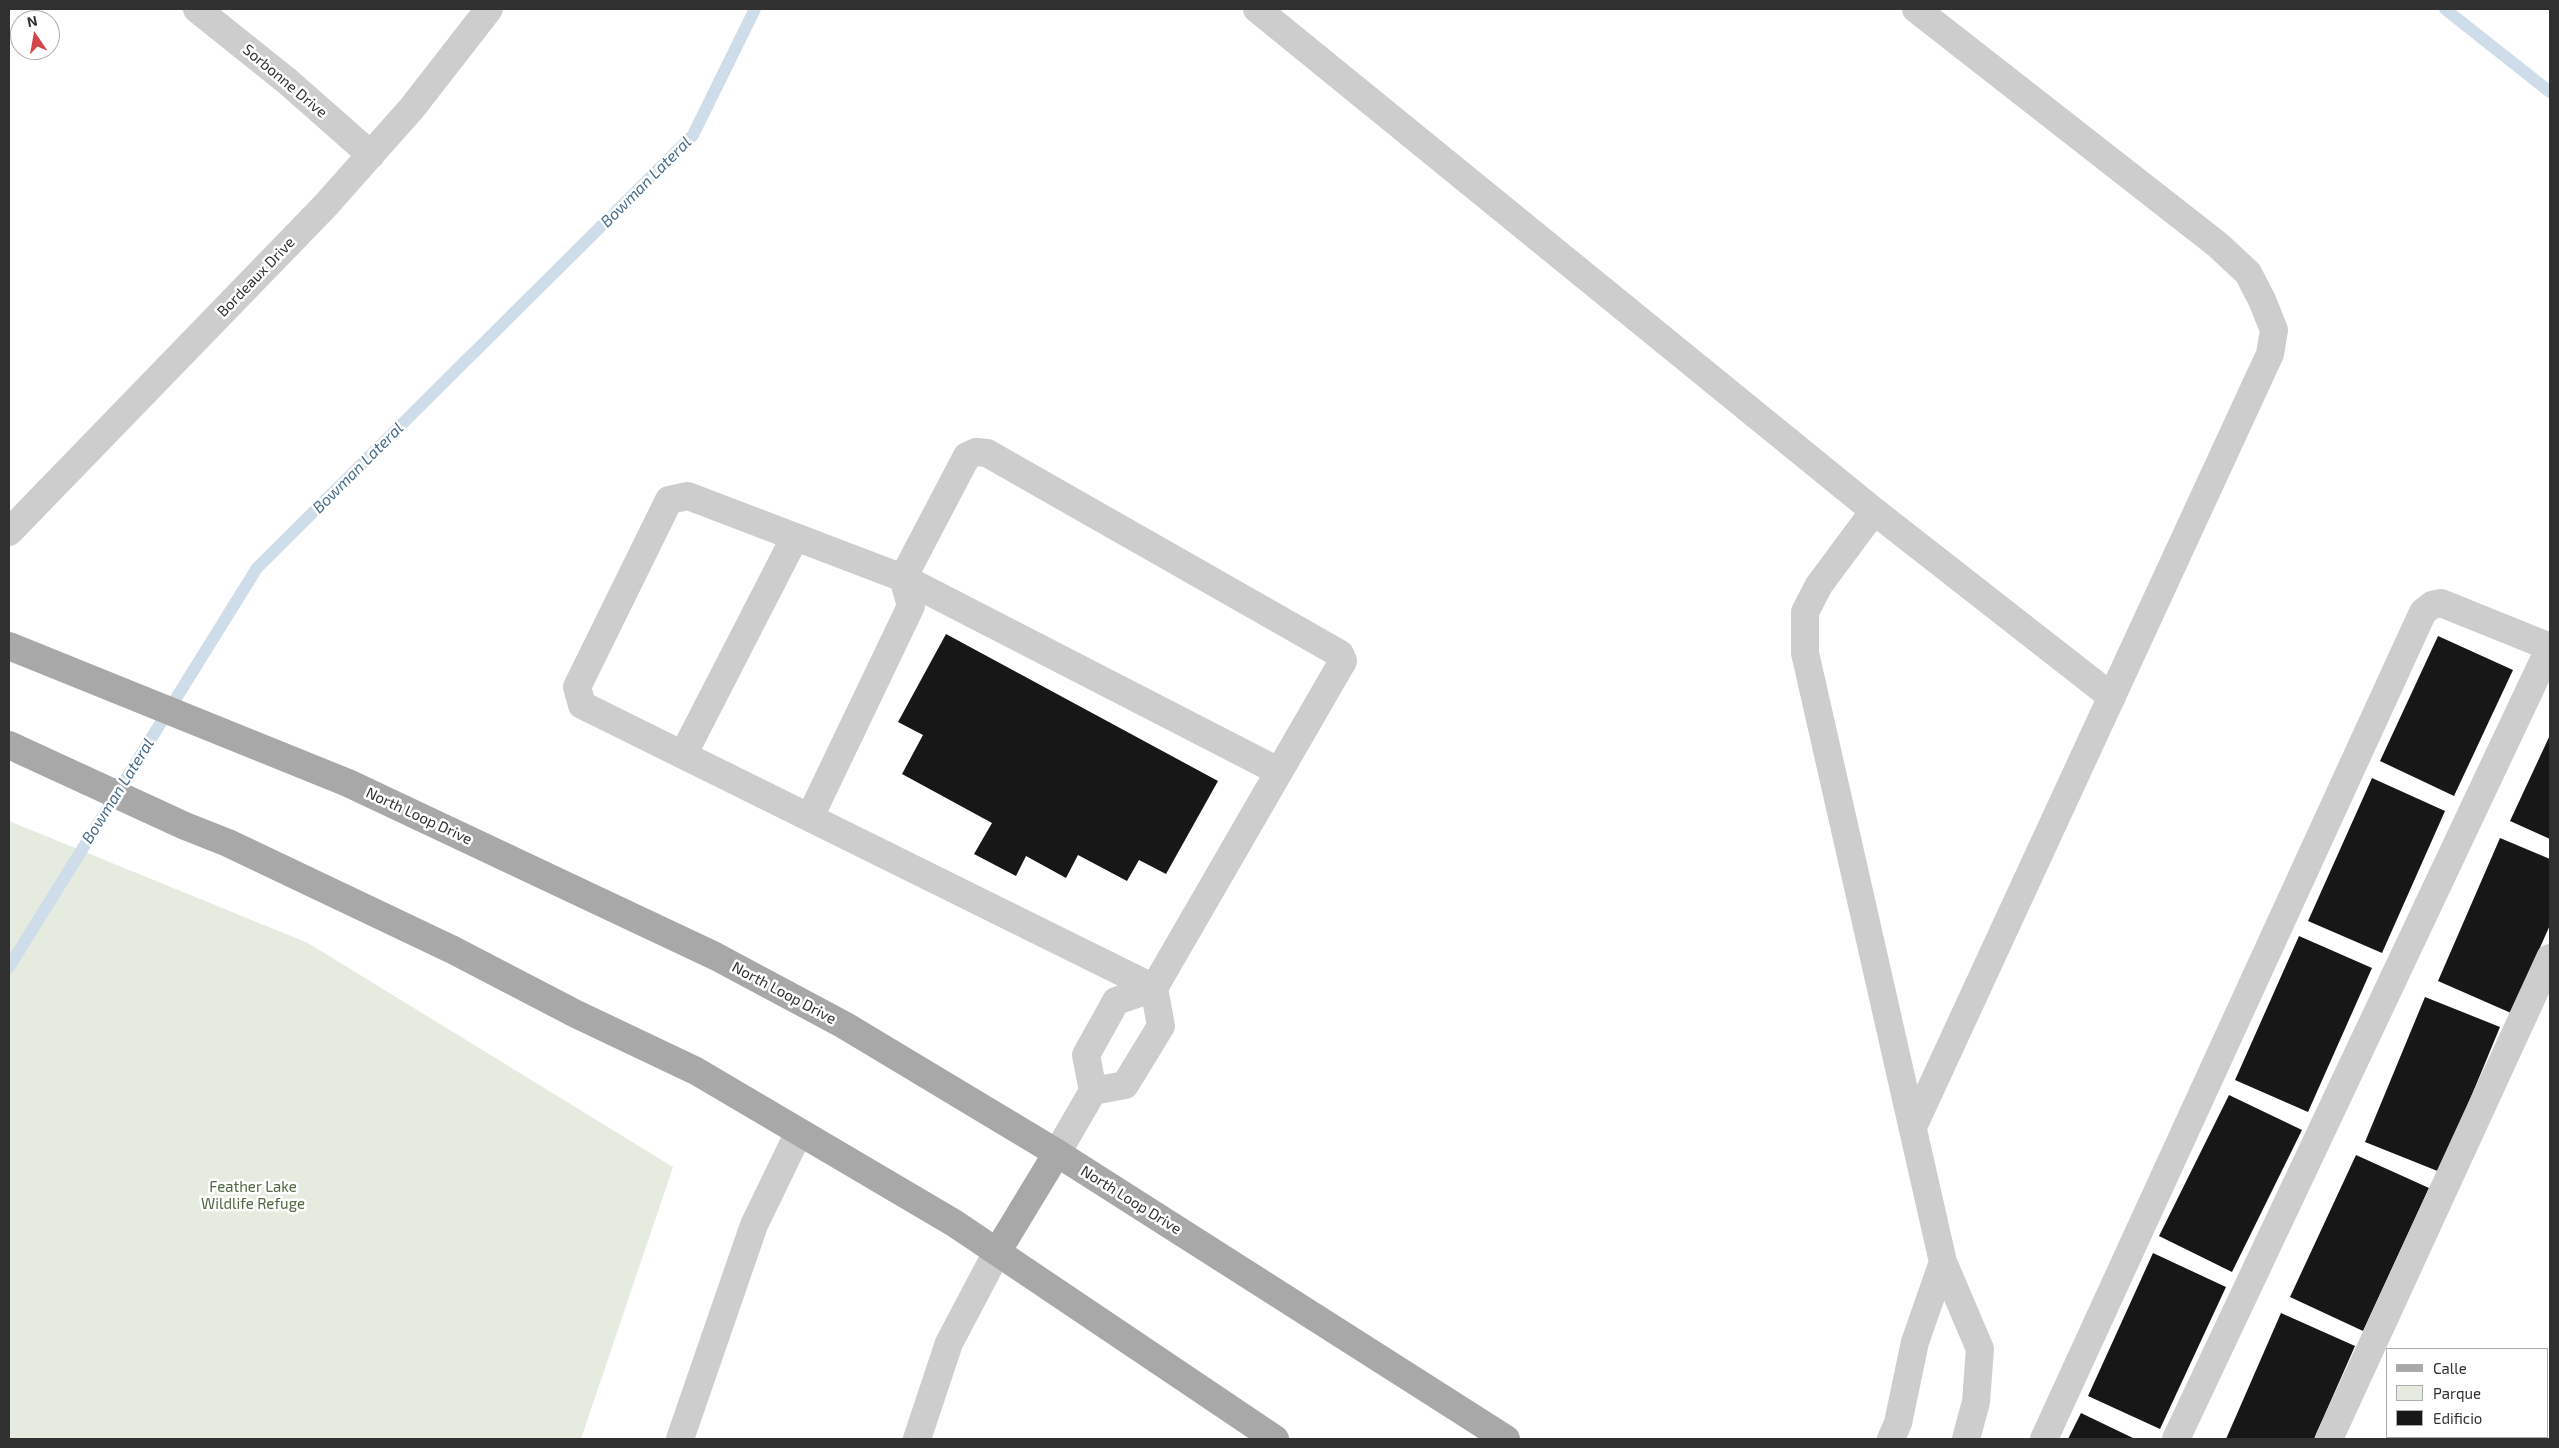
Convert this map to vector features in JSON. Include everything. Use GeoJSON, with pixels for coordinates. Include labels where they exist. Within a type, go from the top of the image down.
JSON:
{"type":"FeatureCollection","features":[{"type":"Feature","properties":{"kind":"main road","name":"North Loop Drive"},"geometry":{"type":"LineString","coordinates":[[12,647],[348,783],[715,956],[844,1025],[1057,1153],[1506,1439]]}},
{"type":"Feature","properties":{"kind":"main road"},"geometry":{"type":"LineString","coordinates":[[9,746],[185,826],[228,843],[453,950],[576,1014],[696,1071],[954,1223],[1275,1439]]}},
{"type":"Feature","properties":{"kind":"main road"},"geometry":{"type":"LineString","coordinates":[[997,1252],[1057,1153]]}},
{"type":"Feature","properties":{"kind":"street","name":"Sorbonne Drive"},"geometry":{"type":"LineString","coordinates":[[197,9],[287,81],[371,155]]}},
{"type":"Feature","properties":{"kind":"street","name":"Bordeaux Drive"},"geometry":{"type":"LineString","coordinates":[[9,532],[325,206],[334,193],[371,155],[412,108],[488,9]]}},
{"type":"Feature","properties":{"kind":"street"},"geometry":{"type":"LineString","coordinates":[[1257,9],[1874,511],[2112,697]]}},
{"type":"Feature","properties":{"kind":"street"},"geometry":{"type":"LineString","coordinates":[[1913,1127],[2270,354],[2274,330],[2262,300],[2248,273],[2218,245],[1916,9]]}},
{"type":"Feature","properties":{"kind":"street"},"geometry":{"type":"LineString","coordinates":[[810,817],[910,606],[904,578],[967,456],[976,452],[987,453],[1340,654],[1343,661],[1154,988],[1161,1026],[1125,1085],[1093,1091]]}},
{"type":"Feature","properties":{"kind":"street"},"geometry":{"type":"LineString","coordinates":[[1154,988],[582,704],[577,687],[669,500],[688,496],[904,578],[1278,771]]}},
{"type":"Feature","properties":{"kind":"street"},"geometry":{"type":"LineString","coordinates":[[1874,511],[1819,585],[1805,612],[1805,653],[1943,1262],[1980,1349],[1976,1402],[1966,1439]]}},
{"type":"Feature","properties":{"kind":"street"},"geometry":{"type":"LineString","coordinates":[[684,755],[795,537]]}},
{"type":"Feature","properties":{"kind":"street"},"geometry":{"type":"LineString","coordinates":[[2044,1439],[2423,612],[2432,605],[2441,603],[2550,647],[2176,1439]]}},
{"type":"Feature","properties":{"kind":"street"},"geometry":{"type":"LineString","coordinates":[[2329,1439],[2544,989],[2550,958]]}},
{"type":"Feature","properties":{"kind":"street"},"geometry":{"type":"LineString","coordinates":[[1057,1153],[1093,1091],[1086,1055],[1116,1000],[1154,988]]}},
{"type":"Feature","properties":{"kind":"street"},"geometry":{"type":"LineString","coordinates":[[680,1439],[754,1225],[799,1132]]}},
{"type":"Feature","properties":{"kind":"street"},"geometry":{"type":"LineString","coordinates":[[917,1439],[949,1343],[997,1252]]}},
{"type":"Feature","properties":{"kind":"street"},"geometry":{"type":"LineString","coordinates":[[1891,1439],[1898,1423],[1914,1342],[1943,1262]]}},
{"type":"Feature","properties":{"kind":"green space","name":"Feather Lake Wildlife Refuge"},"geometry":{"type":"Polygon","coordinates":[[[9,821],[308,943],[673,1167],[581,1439],[9,1439],[9,821]]]}},
{"type":"Feature","properties":{"kind":"building"},"geometry":{"type":"Polygon","coordinates":[[[946,634],[1218,781],[1166,874],[1139,860],[1127,881],[1078,855],[1066,878],[1026,856],[1016,876],[974,854],[992,823],[902,774],[923,735],[898,722],[946,634]]]}},
{"type":"Feature","properties":{"kind":"building"},"geometry":{"type":"Polygon","coordinates":[[[2438,636],[2513,670],[2454,796],[2380,761],[2438,636]]]}},
{"type":"Feature","properties":{"kind":"building"},"geometry":{"type":"Polygon","coordinates":[[[2550,735],[2550,839],[2510,821],[2550,735]]]}},
{"type":"Feature","properties":{"kind":"building"},"geometry":{"type":"Polygon","coordinates":[[[2372,778],[2445,811],[2382,953],[2308,921],[2372,778]]]}},
{"type":"Feature","properties":{"kind":"building"},"geometry":{"type":"Polygon","coordinates":[[[2500,838],[2550,859],[2550,925],[2511,1013],[2438,981],[2500,838]]]}},
{"type":"Feature","properties":{"kind":"building"},"geometry":{"type":"Polygon","coordinates":[[[2299,936],[2372,968],[2308,1112],[2235,1080],[2299,936]]]}},
{"type":"Feature","properties":{"kind":"building"},"geometry":{"type":"Polygon","coordinates":[[[2425,997],[2500,1027],[2440,1172],[2365,1142],[2425,997]]]}},
{"type":"Feature","properties":{"kind":"building"},"geometry":{"type":"Polygon","coordinates":[[[2229,1095],[2302,1130],[2232,1272],[2159,1236],[2229,1095]]]}},
{"type":"Feature","properties":{"kind":"building"},"geometry":{"type":"Polygon","coordinates":[[[2356,1155],[2429,1188],[2363,1331],[2290,1297],[2356,1155]]]}},
{"type":"Feature","properties":{"kind":"building"},"geometry":{"type":"Polygon","coordinates":[[[2153,1253],[2226,1287],[2160,1429],[2088,1396],[2153,1253]]]}},
{"type":"Feature","properties":{"kind":"building"},"geometry":{"type":"Polygon","coordinates":[[[2281,1313],[2355,1346],[2314,1439],[2226,1439],[2281,1313]]]}},
{"type":"Feature","properties":{"kind":"building"},"geometry":{"type":"Polygon","coordinates":[[[2081,1413],[2135,1439],[2068,1439],[2081,1413]]]}},
{"type":"Feature","properties":{"kind":"waterway","name":"Bowman Lateral"},"geometry":{"type":"LineString","coordinates":[[9,967],[257,568],[693,135],[755,9]]}},
{"type":"Feature","properties":{"kind":"waterway"},"geometry":{"type":"LineString","coordinates":[[2445,9],[2550,92]]}}]}
